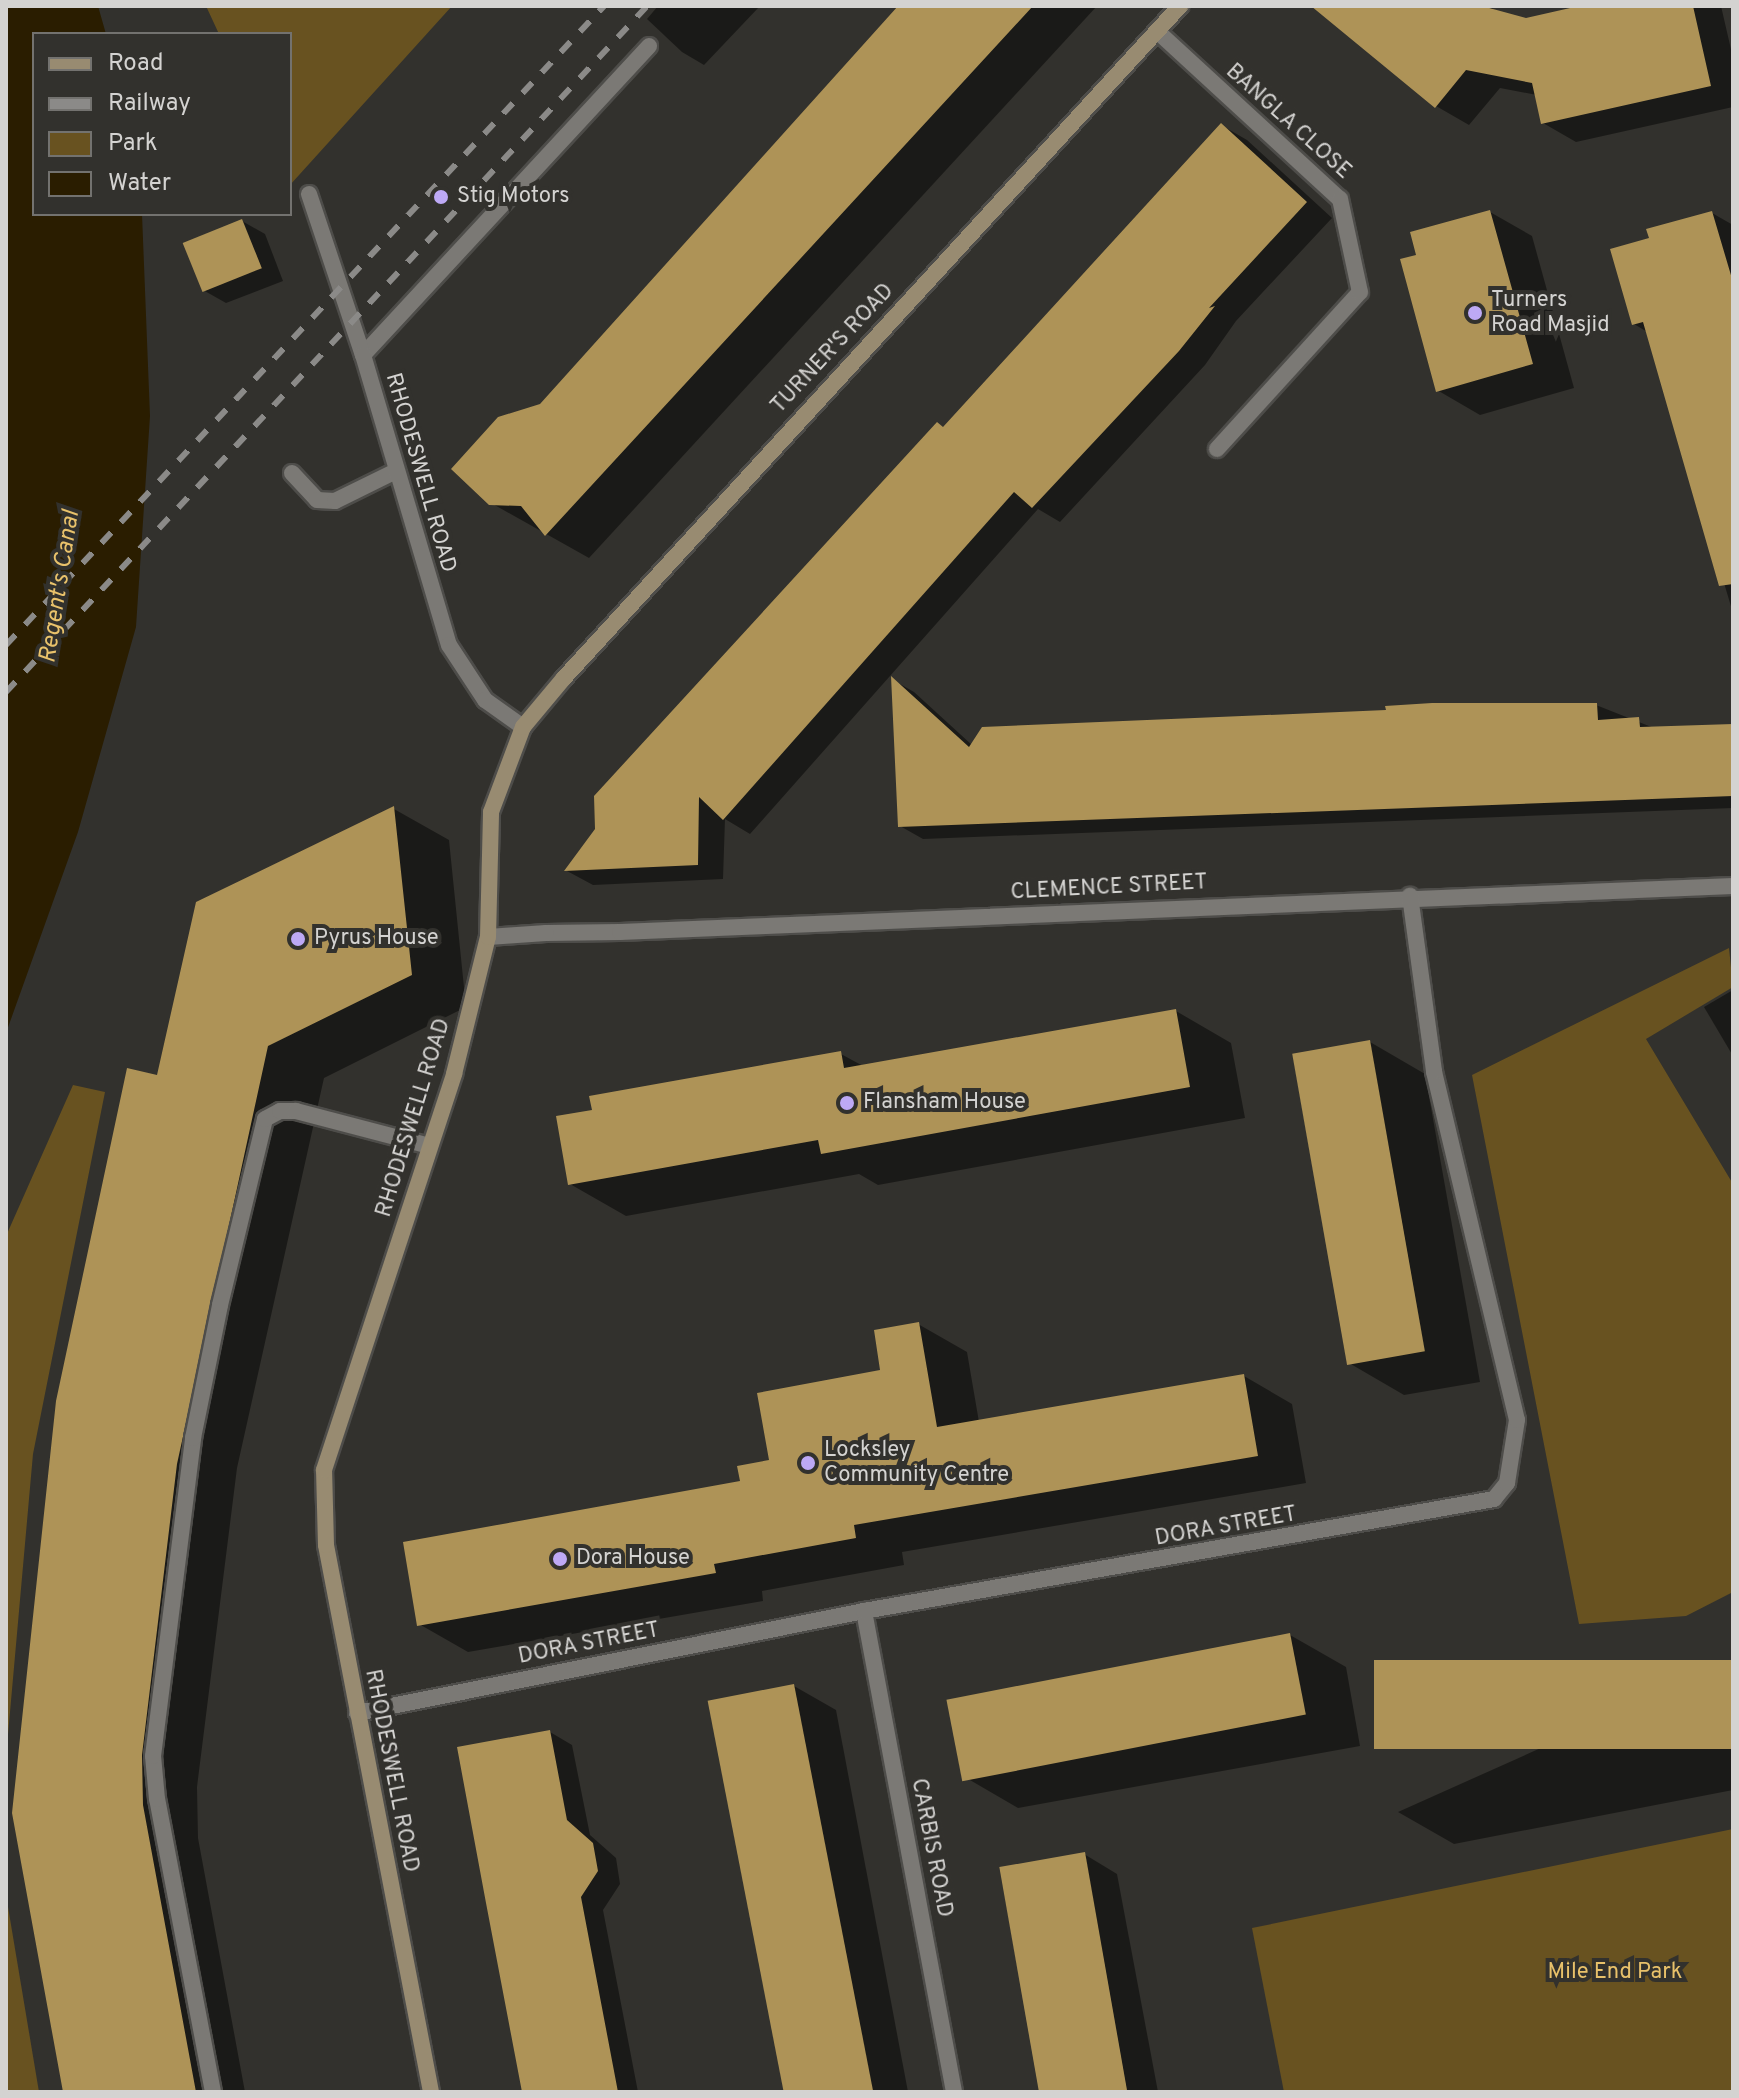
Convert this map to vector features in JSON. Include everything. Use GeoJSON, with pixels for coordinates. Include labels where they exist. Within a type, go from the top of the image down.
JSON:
{"type":"FeatureCollection","features":[{"type":"Feature","properties":{"kind":"street","name":"TURNER'S ROAD"},"geometry":{"type":"LineString","coordinates":[[523,727],[629,602],[1180,6]]}},
{"type":"Feature","properties":{"kind":"street","name":"BANGLA CLOSE"},"geometry":{"type":"LineString","coordinates":[[1157,31],[1340,199],[1360,292],[1217,449]]}},
{"type":"Feature","properties":{"kind":"street"},"geometry":{"type":"LineString","coordinates":[[363,355],[649,46]]}},
{"type":"Feature","properties":{"kind":"street","name":"RHODESWELL ROAD"},"geometry":{"type":"LineString","coordinates":[[309,194],[363,355],[394,472],[449,645],[485,700],[523,727],[491,812],[488,937],[454,1074],[324,1470],[326,1545],[431,2092]]}},
{"type":"Feature","properties":{"kind":"street"},"geometry":{"type":"LineString","coordinates":[[292,473],[317,500],[335,501],[394,472]]}},
{"type":"Feature","properties":{"kind":"street","name":"CLEMENCE STREET"},"geometry":{"type":"LineString","coordinates":[[488,937],[1410,896],[1733,886]]}},
{"type":"Feature","properties":{"kind":"street","name":"DORA STREET"},"geometry":{"type":"LineString","coordinates":[[357,1713],[864,1611],[1494,1499],[1507,1483],[1517,1420],[1434,1071],[1410,896]]}},
{"type":"Feature","properties":{"kind":"street"},"geometry":{"type":"LineString","coordinates":[[213,2092],[157,1799],[153,1756],[193,1438],[220,1305],[265,1119],[296,1111],[429,1146]]}},
{"type":"Feature","properties":{"kind":"street","name":"CARBIS ROAD"},"geometry":{"type":"LineString","coordinates":[[864,1611],[954,2092]]}},
{"type":"Feature","properties":{"kind":"green space"},"geometry":{"type":"Polygon","coordinates":[[[206,6],[452,6],[292,183],[292,32],[218,32],[206,6]]]}},
{"type":"Feature","properties":{"kind":"green space"},"geometry":{"type":"Polygon","coordinates":[[[1729,948],[1733,987],[1646,1039],[1733,1184],[1733,1592],[1686,1616],[1579,1624],[1472,1075],[1729,948]]]}},
{"type":"Feature","properties":{"kind":"green space"},"geometry":{"type":"Polygon","coordinates":[[[73,1085],[105,1092],[33,1454],[6,1757],[6,1236],[73,1085]]]}},
{"type":"Feature","properties":{"kind":"green space","name":"Mile End Park"},"geometry":{"type":"Polygon","coordinates":[[[1733,1829],[1733,2092],[1284,2092],[1252,1928],[1733,1829]]]}},
{"type":"Feature","properties":{"kind":"green space"},"geometry":{"type":"Polygon","coordinates":[[[6,1895],[39,2092],[6,2092],[6,1895]]]}},
{"type":"Feature","properties":{"kind":"water","name":"Regent's Canal"},"geometry":{"type":"Polygon","coordinates":[[[6,6],[98,6],[105,32],[32,32],[32,216],[142,216],[150,416],[136,627],[78,832],[6,1033],[6,6]]]}},
{"type":"Feature","properties":{"kind":"building"},"geometry":{"type":"Polygon","coordinates":[[[898,6],[1033,6],[545,536],[521,506],[489,505],[451,469],[498,417],[540,404],[898,6]]]}},
{"type":"Feature","properties":{"kind":"building"},"geometry":{"type":"Polygon","coordinates":[[[1311,6],[1482,6],[1526,18],[1579,6],[1693,6],[1711,86],[1541,124],[1532,83],[1466,70],[1435,108],[1311,6]]]}},
{"type":"Feature","properties":{"kind":"building"},"geometry":{"type":"Polygon","coordinates":[[[1221,123],[1307,202],[1209,308],[1215,306],[1179,351],[1032,508],[1014,492],[723,820],[699,797],[698,865],[564,871],[595,829],[594,796],[937,422],[943,427],[1221,123]]]}},
{"type":"Feature","properties":{"kind":"building","name":"Turners Road Masjid"},"geometry":{"type":"Polygon","coordinates":[[[1490,210],[1533,364],[1436,392],[1400,259],[1416,255],[1410,232],[1490,210]]]}},
{"type":"Feature","properties":{"kind":"building"},"geometry":{"type":"Polygon","coordinates":[[[1712,211],[1733,282],[1733,584],[1719,586],[1643,322],[1632,325],[1610,249],[1649,238],[1646,229],[1712,211]]]}},
{"type":"Feature","properties":{"kind":"building"},"geometry":{"type":"Polygon","coordinates":[[[242,219],[262,268],[203,292],[183,243],[242,219]]]}},
{"type":"Feature","properties":{"kind":"building"},"geometry":{"type":"Polygon","coordinates":[[[891,676],[969,747],[982,727],[1386,710],[1385,706],[1432,703],[1597,703],[1598,720],[1639,717],[1640,727],[1733,724],[1733,796],[898,827],[891,676]]]}},
{"type":"Feature","properties":{"kind":"building"},"geometry":{"type":"Polygon","coordinates":[[[394,806],[412,975],[268,1046],[177,1464],[142,1755],[143,1805],[196,2092],[63,2092],[12,1813],[56,1401],[127,1068],[157,1075],[196,902],[394,806]]]}},
{"type":"Feature","properties":{"kind":"building","name":"Flansham House"},"geometry":{"type":"Polygon","coordinates":[[[1176,1009],[1190,1087],[821,1154],[818,1140],[568,1185],[556,1116],[592,1110],[589,1096],[841,1051],[844,1068],[1176,1009]]]}},
{"type":"Feature","properties":{"kind":"building"},"geometry":{"type":"Polygon","coordinates":[[[1370,1040],[1425,1351],[1347,1365],[1292,1054],[1370,1040]]]}},
{"type":"Feature","properties":{"kind":"building"},"geometry":{"type":"Polygon","coordinates":[[[919,1322],[937,1427],[1244,1374],[1258,1456],[854,1525],[856,1538],[714,1564],[716,1573],[417,1626],[403,1542],[740,1481],[737,1466],[769,1460],[757,1393],[880,1370],[874,1330],[919,1322]]]}},
{"type":"Feature","properties":{"kind":"building"},"geometry":{"type":"Polygon","coordinates":[[[1290,1633],[1306,1714],[962,1781],[946,1700],[1290,1633]]]}},
{"type":"Feature","properties":{"kind":"building"},"geometry":{"type":"Polygon","coordinates":[[[1374,1660],[1733,1660],[1733,1749],[1374,1749],[1374,1660]]]}},
{"type":"Feature","properties":{"kind":"building"},"geometry":{"type":"Polygon","coordinates":[[[794,1684],[873,2091],[784,2092],[708,1701],[794,1684]]]}},
{"type":"Feature","properties":{"kind":"building"},"geometry":{"type":"Polygon","coordinates":[[[550,1730],[567,1820],[593,1843],[598,1871],[581,1897],[618,2092],[522,2092],[486,1903],[457,1747],[550,1730]]]}},
{"type":"Feature","properties":{"kind":"building"},"geometry":{"type":"Polygon","coordinates":[[[1085,1852],[1127,2092],[1039,2092],[999,1867],[1085,1852]]]}},
{"type":"Feature","properties":{"kind":"railway"},"geometry":{"type":"LineString","coordinates":[[6,645],[604,6]]}},
{"type":"Feature","properties":{"kind":"railway"},"geometry":{"type":"LineString","coordinates":[[6,692],[647,6]]}},
{"type":"Feature","properties":{"kind":"place","name":"Stig Motors"},"geometry":{"type":"Point","coordinates":[441,197]}},
{"type":"Feature","properties":{"kind":"place","name":"Turners Road Masjid"},"geometry":{"type":"Point","coordinates":[1475,313]}},
{"type":"Feature","properties":{"kind":"place","name":"Pyrus House"},"geometry":{"type":"Point","coordinates":[298,939]}},
{"type":"Feature","properties":{"kind":"place","name":"Flansham House"},"geometry":{"type":"Point","coordinates":[847,1103]}},
{"type":"Feature","properties":{"kind":"place","name":"Locksley Community Centre"},"geometry":{"type":"Point","coordinates":[808,1463]}},
{"type":"Feature","properties":{"kind":"place","name":"Dora House"},"geometry":{"type":"Point","coordinates":[560,1559]}}]}
